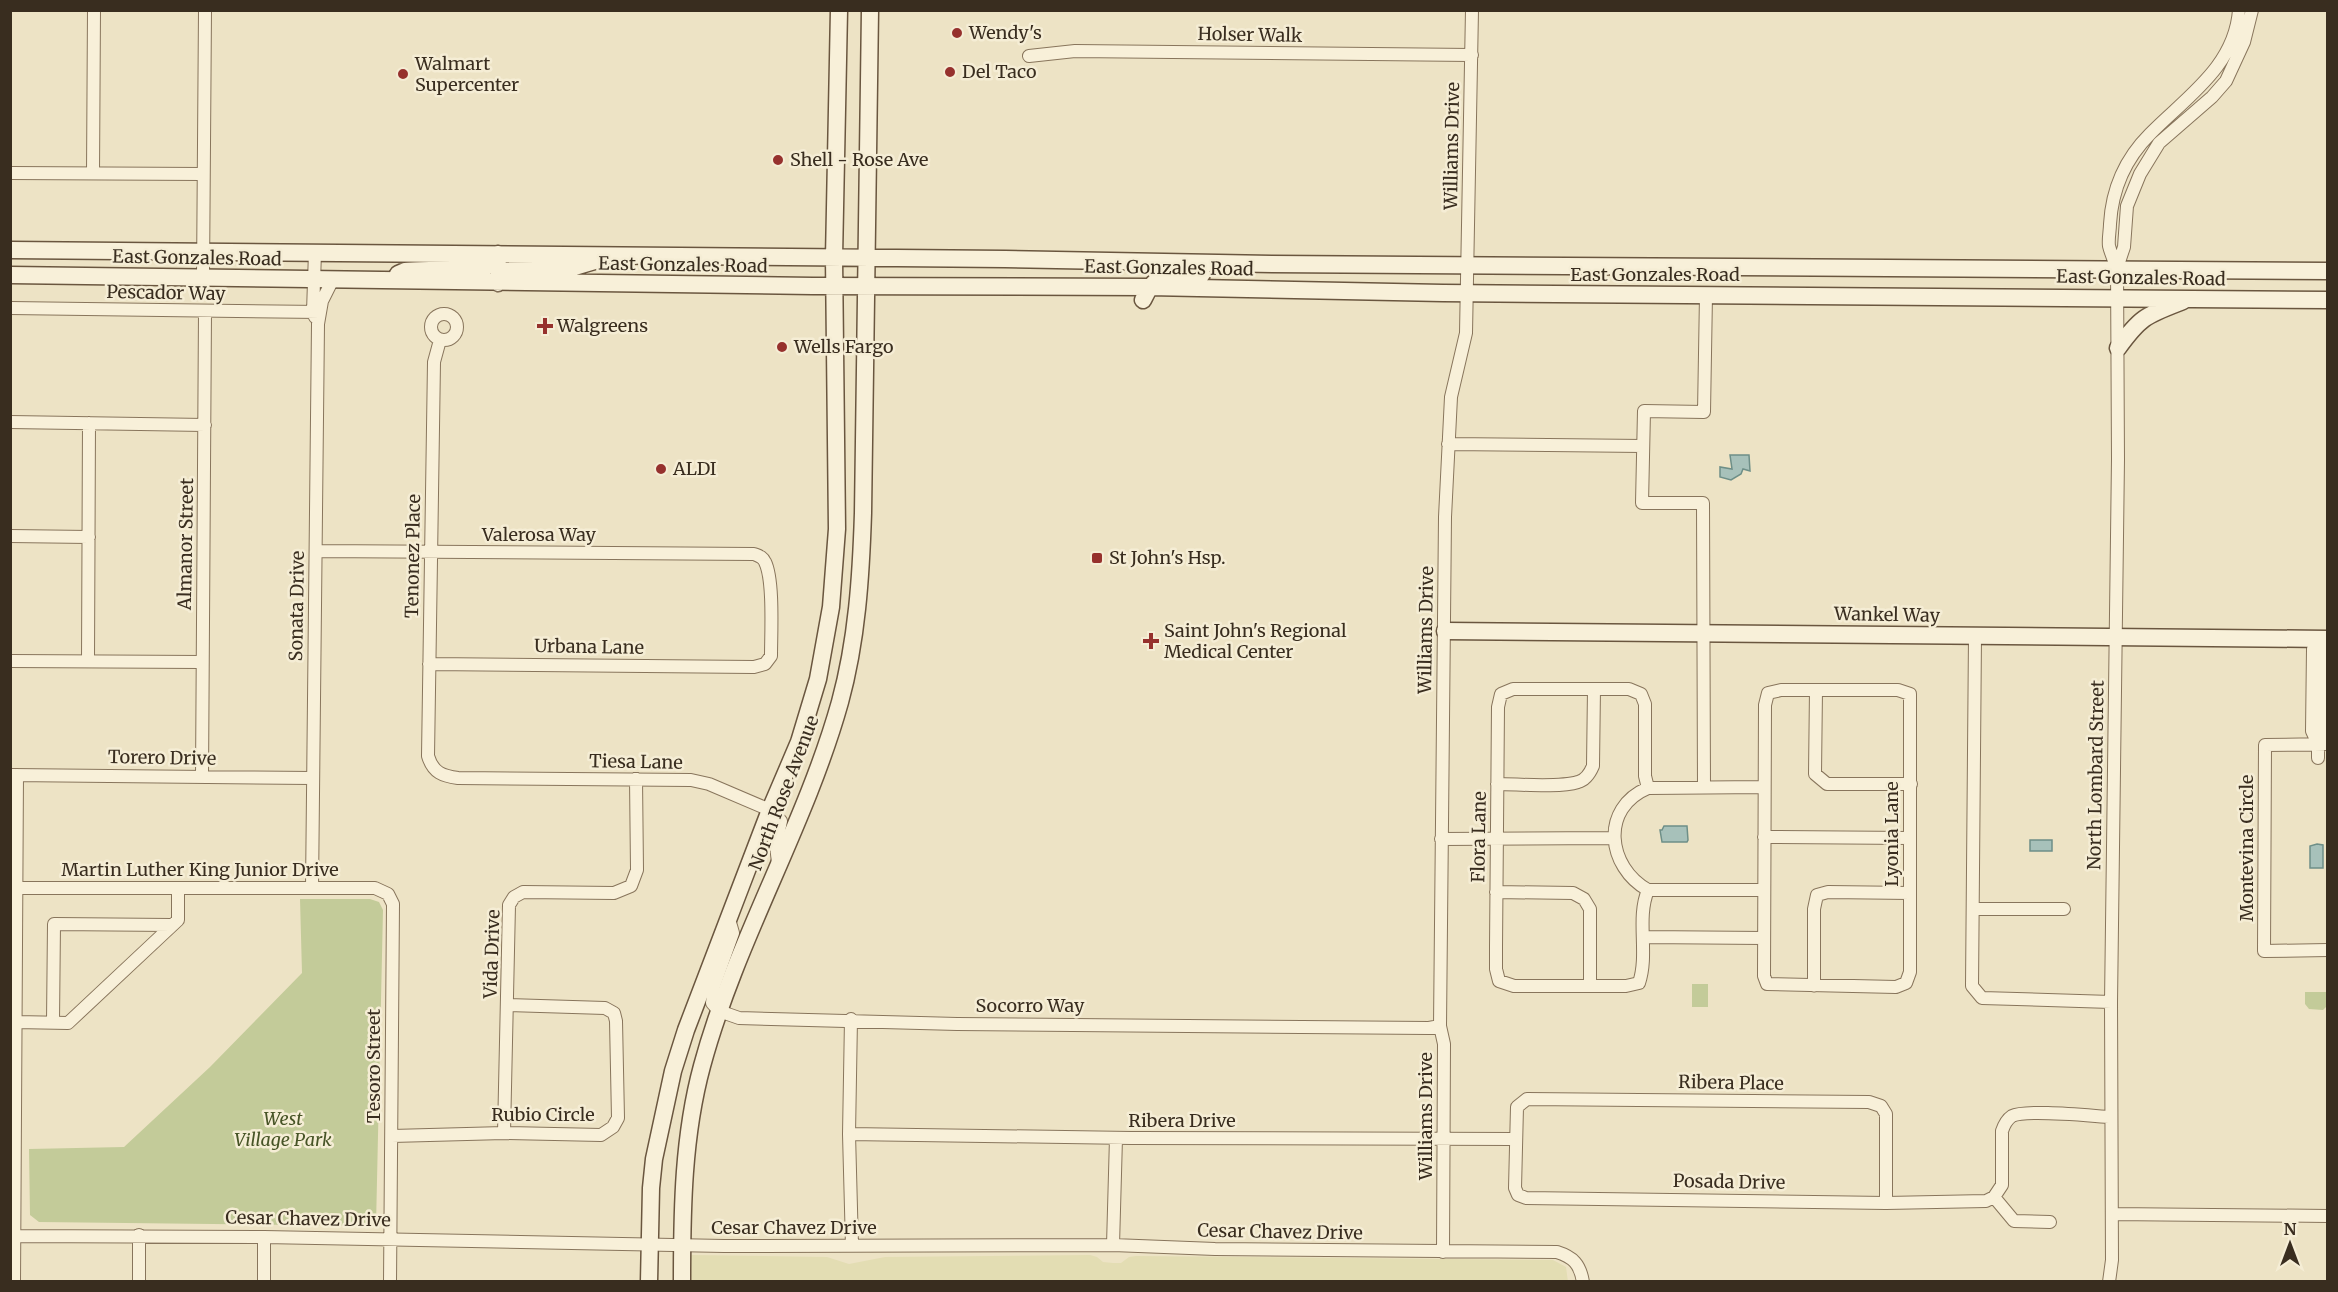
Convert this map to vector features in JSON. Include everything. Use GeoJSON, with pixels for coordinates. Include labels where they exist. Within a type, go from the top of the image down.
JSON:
{"type":"FeatureCollection","features":[{"type":"Feature","properties":{"kind":"main road","name":"North Rose Avenue"},"geometry":{"type":"LineString","coordinates":[[649,1281],[654,1159],[669,1089],[686,1030],[770,810],[799,742],[818,679],[831,607],[837,529],[834,239],[839,10]]}},
{"type":"Feature","properties":{"kind":"main road","name":"North Rose Avenue"},"geometry":{"type":"LineString","coordinates":[[682,1281],[684,1171],[702,1067],[719,1011],[819,766],[834,721],[852,644],[859,594],[862,545],[870,10]]}},
{"type":"Feature","properties":{"kind":"main road","name":"East Gonzales Road"},"geometry":{"type":"LineString","coordinates":[[10,250],[1272,264],[2328,271]]}},
{"type":"Feature","properties":{"kind":"main road"},"geometry":{"type":"LineString","coordinates":[[385,280],[405,271],[489,266],[498,261],[498,254]]}},
{"type":"Feature","properties":{"kind":"main road"},"geometry":{"type":"LineString","coordinates":[[498,283],[499,274],[504,271],[571,268],[614,255]]}},
{"type":"Feature","properties":{"kind":"main road"},"geometry":{"type":"LineString","coordinates":[[1146,293],[1166,274],[1254,274],[1272,264]]}},
{"type":"Feature","properties":{"kind":"main road","name":"East Gonzales Road"},"geometry":{"type":"LineString","coordinates":[[10,275],[866,286],[1146,293],[1468,292],[2328,300]]}},
{"type":"Feature","properties":{"kind":"main road"},"geometry":{"type":"LineString","coordinates":[[2118,348],[2133,326],[2142,318],[2191,298]]}},
{"type":"Feature","properties":{"kind":"main road","name":"Wankel Way"},"geometry":{"type":"LineString","coordinates":[[1445,631],[2323,639]]}},
{"type":"Feature","properties":{"kind":"street"},"geometry":{"type":"LineString","coordinates":[[93,173],[94,10]]}},
{"type":"Feature","properties":{"kind":"street"},"geometry":{"type":"LineString","coordinates":[[202,277],[205,10]]}},
{"type":"Feature","properties":{"kind":"street","name":"Williams Drive"},"geometry":{"type":"LineString","coordinates":[[1443,1252],[1444,1044],[1440,1026],[1440,839],[1445,517],[1454,378],[1466,333],[1472,10]]}},
{"type":"Feature","properties":{"kind":"street"},"geometry":{"type":"LineString","coordinates":[[2117,268],[2109,246],[2111,213],[2117,183],[2125,167],[2150,134],[2215,71],[2231,40],[2239,10]]}},
{"type":"Feature","properties":{"kind":"street"},"geometry":{"type":"LineString","coordinates":[[2117,268],[2124,247],[2127,206],[2140,174],[2159,143],[2212,97],[2226,81],[2244,42],[2252,10]]}},
{"type":"Feature","properties":{"kind":"street","name":"Holser Walk"},"geometry":{"type":"LineString","coordinates":[[1029,56],[1075,51],[1472,55]]}},
{"type":"Feature","properties":{"kind":"street"},"geometry":{"type":"LineString","coordinates":[[10,173],[203,174]]}},
{"type":"Feature","properties":{"kind":"street","name":"Sonata Drive"},"geometry":{"type":"LineString","coordinates":[[312,888],[316,551],[315,252]]}},
{"type":"Feature","properties":{"kind":"street","name":"North Lombard Street"},"geometry":{"type":"LineString","coordinates":[[2109,1281],[2112,1214],[2111,1002],[2116,637],[2117,268]]}},
{"type":"Feature","properties":{"kind":"street","name":"Sonata Drive"},"geometry":{"type":"LineString","coordinates":[[317,316],[333,279]]}},
{"type":"Feature","properties":{"kind":"street"},"geometry":{"type":"LineString","coordinates":[[1704,787],[1703,503],[1642,503],[1644,411],[1704,412],[1706,295]]}},
{"type":"Feature","properties":{"kind":"street","name":"Pescador Way"},"geometry":{"type":"LineString","coordinates":[[10,309],[317,316]]}},
{"type":"Feature","properties":{"kind":"street","name":"Almanor Street"},"geometry":{"type":"LineString","coordinates":[[202,777],[206,425],[204,312]]}},
{"type":"Feature","properties":{"kind":"street","name":"Tenonez Place"},"geometry":{"type":"LineString","coordinates":[[436,772],[428,756],[434,362],[440,340]]}},
{"type":"Feature","properties":{"kind":"street"},"geometry":{"type":"LineString","coordinates":[[10,422],[206,425]]}},
{"type":"Feature","properties":{"kind":"street"},"geometry":{"type":"LineString","coordinates":[[88,660],[89,423]]}},
{"type":"Feature","properties":{"kind":"street"},"geometry":{"type":"LineString","coordinates":[[1448,444],[1643,446]]}},
{"type":"Feature","properties":{"kind":"street"},"geometry":{"type":"LineString","coordinates":[[10,536],[89,537]]}},
{"type":"Feature","properties":{"kind":"street","name":"Valerosa Way"},"geometry":{"type":"LineString","coordinates":[[316,551],[762,556],[769,582],[771,656],[765,664],[749,667]]}},
{"type":"Feature","properties":{"kind":"street"},"geometry":{"type":"LineString","coordinates":[[1975,636],[1972,986],[1982,998],[2111,1002]]}},
{"type":"Feature","properties":{"kind":"street"},"geometry":{"type":"LineString","coordinates":[[2318,758],[2324,733],[2323,639]]}},
{"type":"Feature","properties":{"kind":"street"},"geometry":{"type":"LineString","coordinates":[[10,661],[202,662]]}},
{"type":"Feature","properties":{"kind":"street","name":"Urbana Lane"},"geometry":{"type":"LineString","coordinates":[[429,664],[749,667]]}},
{"type":"Feature","properties":{"kind":"street","name":"Flora Lane"},"geometry":{"type":"LineString","coordinates":[[1590,986],[1514,986],[1501,982],[1496,969],[1498,707],[1501,694],[1513,689],[1594,689]]}},
{"type":"Feature","properties":{"kind":"street"},"geometry":{"type":"LineString","coordinates":[[1497,784],[1563,784],[1579,782],[1588,776],[1593,766],[1594,689],[1629,689],[1641,694],[1645,704],[1645,776],[1648,788]]}},
{"type":"Feature","properties":{"kind":"street"},"geometry":{"type":"LineString","coordinates":[[1910,893],[1828,892],[1817,895],[1814,909],[1814,986],[1767,984],[1764,976],[1764,787],[1768,693],[1781,690],[1816,690],[1815,774],[1827,784],[1911,784]]}},
{"type":"Feature","properties":{"kind":"street","name":"Lyonia Lane"},"geometry":{"type":"LineString","coordinates":[[1814,986],[1896,987],[1906,983],[1910,972],[1910,694],[1898,690],[1816,690]]}},
{"type":"Feature","properties":{"kind":"street","name":"Montevina Circle"},"geometry":{"type":"LineString","coordinates":[[2323,744],[2265,745],[2264,951],[2328,950]]}},
{"type":"Feature","properties":{"kind":"street","name":"Tiesa Lane"},"geometry":{"type":"LineString","coordinates":[[436,772],[458,778],[691,780],[709,784],[770,810]]}},
{"type":"Feature","properties":{"kind":"street"},"geometry":{"type":"LineString","coordinates":[[14,775],[14,1281]]}},
{"type":"Feature","properties":{"kind":"street","name":"Torero Drive"},"geometry":{"type":"LineString","coordinates":[[14,775],[312,778]]}},
{"type":"Feature","properties":{"kind":"street","name":"Vida Drive"},"geometry":{"type":"LineString","coordinates":[[504,1133],[509,905],[514,897],[523,892],[614,893],[631,886],[637,870],[636,779]]}},
{"type":"Feature","properties":{"kind":"street"},"geometry":{"type":"LineString","coordinates":[[1764,787],[1648,788],[1636,792],[1623,808],[1615,827],[1614,838],[1615,851],[1624,868],[1637,884],[1648,890],[1764,890]]}},
{"type":"Feature","properties":{"kind":"street"},"geometry":{"type":"LineString","coordinates":[[770,810],[782,821],[776,845],[778,864]]}},
{"type":"Feature","properties":{"kind":"street"},"geometry":{"type":"LineString","coordinates":[[1764,837],[1910,838]]}},
{"type":"Feature","properties":{"kind":"street"},"geometry":{"type":"LineString","coordinates":[[1440,839],[1614,838]]}},
{"type":"Feature","properties":{"kind":"street","name":"Martin Luther King Junior Drive"},"geometry":{"type":"LineString","coordinates":[[14,888],[375,888],[388,894]]}},
{"type":"Feature","properties":{"kind":"street"},"geometry":{"type":"LineString","coordinates":[[14,1014],[68,1023],[178,920],[178,888]]}},
{"type":"Feature","properties":{"kind":"street"},"geometry":{"type":"LineString","coordinates":[[1496,892],[1573,893],[1584,899],[1590,909],[1590,986],[1639,984],[1643,972],[1642,904],[1648,890]]}},
{"type":"Feature","properties":{"kind":"street","name":"Tesoro Street"},"geometry":{"type":"LineString","coordinates":[[388,894],[393,904],[390,1281]]}},
{"type":"Feature","properties":{"kind":"street"},"geometry":{"type":"LineString","coordinates":[[1972,909],[2064,909]]}},
{"type":"Feature","properties":{"kind":"street"},"geometry":{"type":"LineString","coordinates":[[719,1011],[712,1004],[712,996],[733,933],[729,920]]}},
{"type":"Feature","properties":{"kind":"street"},"geometry":{"type":"LineString","coordinates":[[53,1022],[54,924],[171,925]]}},
{"type":"Feature","properties":{"kind":"street"},"geometry":{"type":"LineString","coordinates":[[1643,937],[1764,938]]}},
{"type":"Feature","properties":{"kind":"street","name":"Rubio Circle"},"geometry":{"type":"LineString","coordinates":[[392,1136],[504,1133],[602,1135],[613,1128],[618,1118],[614,1013],[605,1008],[508,1005]]}},
{"type":"Feature","properties":{"kind":"street","name":"Socorro Way"},"geometry":{"type":"LineString","coordinates":[[719,1011],[739,1018],[850,1019],[957,1024],[1429,1028],[1440,1026]]}},
{"type":"Feature","properties":{"kind":"street"},"geometry":{"type":"LineString","coordinates":[[850,1019],[849,1134],[852,1246]]}},
{"type":"Feature","properties":{"kind":"street","name":"Ribera Place"},"geometry":{"type":"LineString","coordinates":[[1515,1139],[1517,1107],[1527,1099],[1869,1102],[1881,1106],[1886,1114],[1886,1203]]}},
{"type":"Feature","properties":{"kind":"street"},"geometry":{"type":"LineString","coordinates":[[2050,1222],[2013,1221],[1994,1197],[2002,1185],[2004,1123],[2012,1117],[2027,1113],[2111,1117]]}},
{"type":"Feature","properties":{"kind":"street","name":"Ribera Drive"},"geometry":{"type":"LineString","coordinates":[[849,1134],[1443,1141],[1515,1139]]}},
{"type":"Feature","properties":{"kind":"street"},"geometry":{"type":"LineString","coordinates":[[1113,1245],[1116,1138]]}},
{"type":"Feature","properties":{"kind":"street","name":"Posada Drive"},"geometry":{"type":"LineString","coordinates":[[1515,1139],[1515,1188],[1518,1195],[1526,1198],[1886,1203],[1986,1201],[1994,1197]]}},
{"type":"Feature","properties":{"kind":"street"},"geometry":{"type":"LineString","coordinates":[[2112,1214],[2328,1216]]}},
{"type":"Feature","properties":{"kind":"street"},"geometry":{"type":"LineString","coordinates":[[139,1235],[139,1281]]}},
{"type":"Feature","properties":{"kind":"street","name":"Cesar Chavez Drive"},"geometry":{"type":"LineString","coordinates":[[13,1236],[264,1236],[649,1245],[1113,1245],[1215,1249],[1557,1252],[1575,1261],[1580,1268],[1583,1281]]}},
{"type":"Feature","properties":{"kind":"street"},"geometry":{"type":"LineString","coordinates":[[264,1236],[264,1281]]}},
{"type":"Feature","properties":{"kind":"shaded area"},"geometry":{"type":"Polygon","coordinates":[[[692,1255],[827,1257],[849,1264],[885,1257],[1090,1255],[1103,1262],[1113,1263],[1121,1263],[1129,1257],[1136,1256],[1553,1260],[1566,1267],[1568,1282],[675,1282],[683,1258],[692,1255]]]}},
{"type":"Feature","properties":{"kind":"green space","name":"West Village Park"},"geometry":{"type":"Polygon","coordinates":[[[300,899],[370,899],[379,902],[383,910],[376,1226],[39,1222],[30,1215],[29,1149],[124,1147],[210,1067],[302,973],[300,899]]]}},
{"type":"Feature","properties":{"kind":"green space"},"geometry":{"type":"Polygon","coordinates":[[[1692,984],[1708,984],[1708,1007],[1692,1007],[1692,984]]]}},
{"type":"Feature","properties":{"kind":"green space"},"geometry":{"type":"Polygon","coordinates":[[[2305,992],[2327,992],[2327,1006],[2323,1010],[2309,1009],[2305,1004],[2305,992]]]}},
{"type":"Feature","properties":{"kind":"water"},"geometry":{"type":"Polygon","coordinates":[[[1730,455],[1749,455],[1750,471],[1743,469],[1741,474],[1731,480],[1720,477],[1720,467],[1732,469],[1730,455]]]}},
{"type":"Feature","properties":{"kind":"water"},"geometry":{"type":"Polygon","coordinates":[[[1664,826],[1687,826],[1687,842],[1662,842],[1660,830],[1664,826]]]}},
{"type":"Feature","properties":{"kind":"water"},"geometry":{"type":"Polygon","coordinates":[[[2030,840],[2052,840],[2052,851],[2030,851],[2030,840]]]}},
{"type":"Feature","properties":{"kind":"water"},"geometry":{"type":"Polygon","coordinates":[[[2323,845],[2323,868],[2310,868],[2310,846],[2323,845]]]}},
{"type":"Feature","properties":{"kind":"place","name":"Wendy's"},"geometry":{"type":"Point","coordinates":[957,33]}},
{"type":"Feature","properties":{"kind":"place","name":"Del Taco"},"geometry":{"type":"Point","coordinates":[950,72]}},
{"type":"Feature","properties":{"kind":"place","name":"Walmart Supercenter"},"geometry":{"type":"Point","coordinates":[403,74]}},
{"type":"Feature","properties":{"kind":"place","name":"Shell - Rose Ave"},"geometry":{"type":"Point","coordinates":[778,160]}},
{"type":"Feature","properties":{"kind":"place","name":"Walgreens"},"geometry":{"type":"Point","coordinates":[545,326]}},
{"type":"Feature","properties":{"kind":"place","name":"Wells Fargo"},"geometry":{"type":"Point","coordinates":[782,347]}},
{"type":"Feature","properties":{"kind":"place","name":"ALDI"},"geometry":{"type":"Point","coordinates":[661,469]}},
{"type":"Feature","properties":{"kind":"place","name":"St John's Hsp."},"geometry":{"type":"Point","coordinates":[1097,558]}},
{"type":"Feature","properties":{"kind":"place","name":"Saint John's Regional Medical Center"},"geometry":{"type":"Point","coordinates":[1151,641]}}]}
